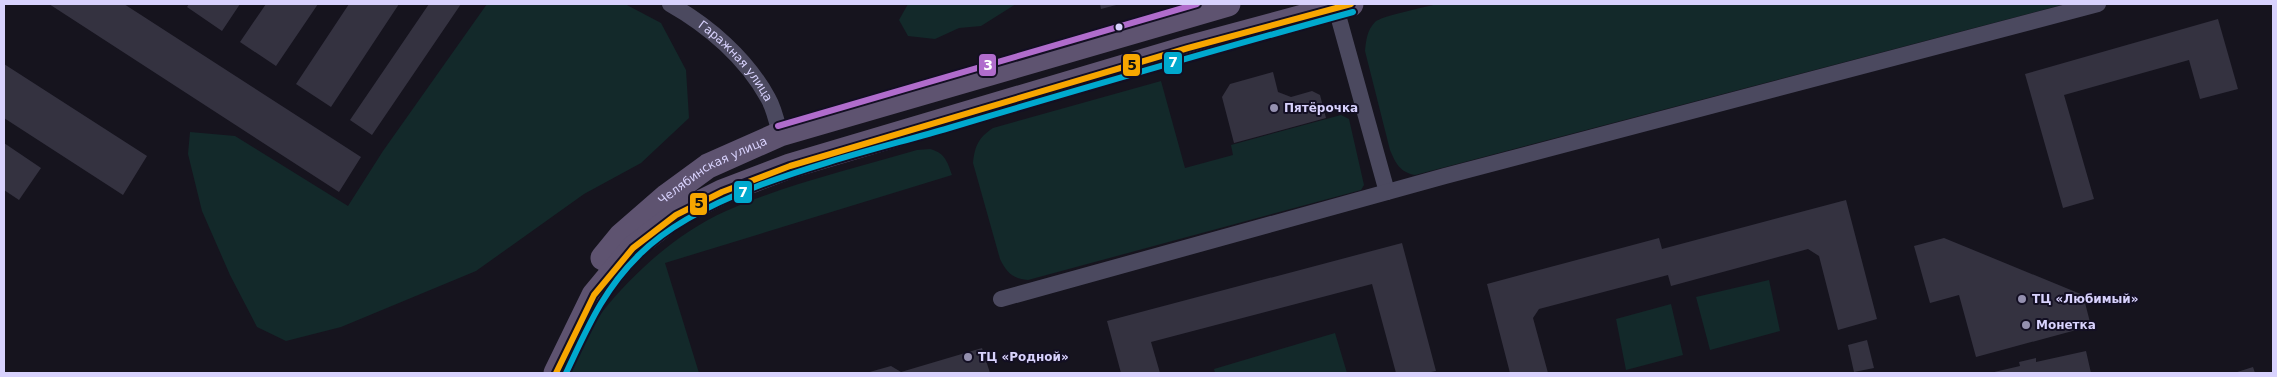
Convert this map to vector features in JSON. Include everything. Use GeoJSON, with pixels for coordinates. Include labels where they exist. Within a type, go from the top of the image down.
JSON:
{"type":"FeatureCollection","features":[{"type":"Feature","properties":{"kind":"main road","name":"Челябинская улица"},"geometry":{"type":"LineString","coordinates":[[542,373],[564,325],[594,271],[621,236],[667,196],[708,166],[780,134],[1228,4]]}},
{"type":"Feature","properties":{"kind":"main road","name":"Челябинская улица"},"geometry":{"type":"LineString","coordinates":[[556,373],[594,296],[633,248],[676,215],[722,192],[790,166],[1341,5]]}},
{"type":"Feature","properties":{"kind":"main road"},"geometry":{"type":"LineString","coordinates":[[780,134],[790,166]]}},
{"type":"Feature","properties":{"kind":"street","name":"Гаражная улица"},"geometry":{"type":"LineString","coordinates":[[670,4],[690,15],[735,52],[769,98],[780,134]]}},
{"type":"Feature","properties":{"kind":"street"},"geometry":{"type":"LineString","coordinates":[[1001,299],[1387,192],[2098,4]]}},
{"type":"Feature","properties":{"kind":"street"},"geometry":{"type":"LineString","coordinates":[[1341,5],[1387,192]]}},
{"type":"Feature","properties":{"kind":"green space"},"geometry":{"type":"Polygon","coordinates":[[[487,4],[625,4],[661,23],[686,70],[689,118],[641,163],[584,194],[476,271],[341,327],[286,341],[257,327],[230,275],[202,211],[188,154],[190,132],[235,136],[348,206],[383,151],[487,4]]]}},
{"type":"Feature","properties":{"kind":"green space"},"geometry":{"type":"Polygon","coordinates":[[[908,4],[1016,4],[981,26],[959,28],[935,39],[908,36],[899,20],[908,4]]]}},
{"type":"Feature","properties":{"kind":"green space"},"geometry":{"type":"Polygon","coordinates":[[[1437,4],[2065,4],[1415,175],[1399,167],[1390,150],[1365,51],[1366,43],[1370,28],[1375,22],[1394,14],[1437,4]]]}},
{"type":"Feature","properties":{"kind":"green space"},"geometry":{"type":"Polygon","coordinates":[[[1161,81],[1185,168],[1233,155],[1231,145],[1341,115],[1349,119],[1364,185],[1361,190],[1028,280],[1011,274],[1000,259],[973,163],[976,147],[984,135],[993,128],[1161,81]]]}},
{"type":"Feature","properties":{"kind":"green space"},"geometry":{"type":"Polygon","coordinates":[[[930,149],[945,158],[952,175],[665,263],[699,373],[566,373],[598,318],[629,281],[659,254],[691,230],[726,211],[772,193],[917,150],[930,149]]]}},
{"type":"Feature","properties":{"kind":"green space"},"geometry":{"type":"Polygon","coordinates":[[[1769,280],[1780,331],[1710,350],[1696,297],[1769,280]]]}},
{"type":"Feature","properties":{"kind":"green space"},"geometry":{"type":"Polygon","coordinates":[[[1671,304],[1683,355],[1626,370],[1616,319],[1671,304]]]}},
{"type":"Feature","properties":{"kind":"green space"},"geometry":{"type":"Polygon","coordinates":[[[1335,333],[1347,373],[1215,373],[1214,369],[1335,333]]]}},
{"type":"Feature","properties":{"kind":"building"},"geometry":{"type":"Polygon","coordinates":[[[49,4],[124,4],[361,157],[339,192],[49,4]]]}},
{"type":"Feature","properties":{"kind":"building"},"geometry":{"type":"Polygon","coordinates":[[[189,4],[240,4],[222,31],[187,7],[189,4]]]}},
{"type":"Feature","properties":{"kind":"building"},"geometry":{"type":"Polygon","coordinates":[[[266,4],[318,4],[276,66],[240,42],[266,4]]]}},
{"type":"Feature","properties":{"kind":"building"},"geometry":{"type":"Polygon","coordinates":[[[349,4],[399,4],[331,107],[296,84],[349,4]]]}},
{"type":"Feature","properties":{"kind":"building"},"geometry":{"type":"Polygon","coordinates":[[[429,4],[461,4],[372,135],[350,120],[429,4]]]}},
{"type":"Feature","properties":{"kind":"building"},"geometry":{"type":"Polygon","coordinates":[[[1100,4],[1120,4],[1101,9],[1100,4]]]}},
{"type":"Feature","properties":{"kind":"building"},"geometry":{"type":"Polygon","coordinates":[[[2218,19],[2238,89],[2200,99],[2189,60],[2064,95],[2094,199],[2063,208],[2025,74],[2218,19]]]}},
{"type":"Feature","properties":{"kind":"building"},"geometry":{"type":"Polygon","coordinates":[[[4,64],[147,156],[123,195],[4,118],[4,64]]]}},
{"type":"Feature","properties":{"kind":"building","name":"Пятёрочка"},"geometry":{"type":"Polygon","coordinates":[[[1273,72],[1278,92],[1291,97],[1312,91],[1320,95],[1326,118],[1234,143],[1222,97],[1230,84],[1273,72]]]}},
{"type":"Feature","properties":{"kind":"building"},"geometry":{"type":"Polygon","coordinates":[[[4,143],[41,168],[19,200],[4,190],[4,143]]]}},
{"type":"Feature","properties":{"kind":"building"},"geometry":{"type":"Polygon","coordinates":[[[1846,200],[1877,319],[1838,330],[1819,256],[1808,249],[1671,286],[1668,275],[1539,309],[1533,318],[1548,373],[1510,373],[1487,284],[1659,238],[1662,249],[1846,200]]]}},
{"type":"Feature","properties":{"kind":"building","name":"ТЦ «Любимый»"},"geometry":{"type":"Polygon","coordinates":[[[1944,238],[2083,295],[2091,326],[1976,357],[1959,295],[1930,303],[1914,246],[1944,238]]]}},
{"type":"Feature","properties":{"kind":"building"},"geometry":{"type":"Polygon","coordinates":[[[1402,243],[1436,371],[1396,373],[1372,284],[1151,342],[1160,373],[1121,373],[1107,321],[1402,243]]]}},
{"type":"Feature","properties":{"kind":"building"},"geometry":{"type":"Polygon","coordinates":[[[1867,340],[1874,368],[1854,372],[1848,345],[1867,340]]]}},
{"type":"Feature","properties":{"kind":"building","name":"ТЦ «Родной»"},"geometry":{"type":"Polygon","coordinates":[[[982,348],[990,373],[866,373],[891,366],[901,372],[982,348]]]}},
{"type":"Feature","properties":{"kind":"building"},"geometry":{"type":"Polygon","coordinates":[[[2086,351],[2091,373],[1990,373],[2020,366],[2019,362],[2036,358],[2036,362],[2086,351]]]}},
{"type":"Feature","properties":{"kind":"building"},"geometry":{"type":"Polygon","coordinates":[[[2253,367],[2255,373],[2234,373],[2253,367]]]}},
{"type":"Feature","properties":{"kind":"transit line","name":"3"},"geometry":{"type":"LineString","coordinates":[[778,126],[1197,4]]}},
{"type":"Feature","properties":{"kind":"transit line","name":"5"},"geometry":{"type":"LineString","coordinates":[[556,373],[594,295],[633,248],[676,215],[722,192],[790,166],[1188,48],[1351,4]]}},
{"type":"Feature","properties":{"kind":"transit line","name":"7"},"geometry":{"type":"LineString","coordinates":[[566,373],[597,311],[626,268],[668,231],[703,210],[743,192],[829,162],[1353,12]]}},
{"type":"Feature","properties":{"kind":"place","name":"Пятёрочка"},"geometry":{"type":"Point","coordinates":[1274,108]}},
{"type":"Feature","properties":{"kind":"place","name":"ТЦ «Любимый»"},"geometry":{"type":"Point","coordinates":[2022,299]}},
{"type":"Feature","properties":{"kind":"place","name":"Монетка"},"geometry":{"type":"Point","coordinates":[2026,325]}},
{"type":"Feature","properties":{"kind":"place","name":"ТЦ «Родной»"},"geometry":{"type":"Point","coordinates":[968,357]}}]}
